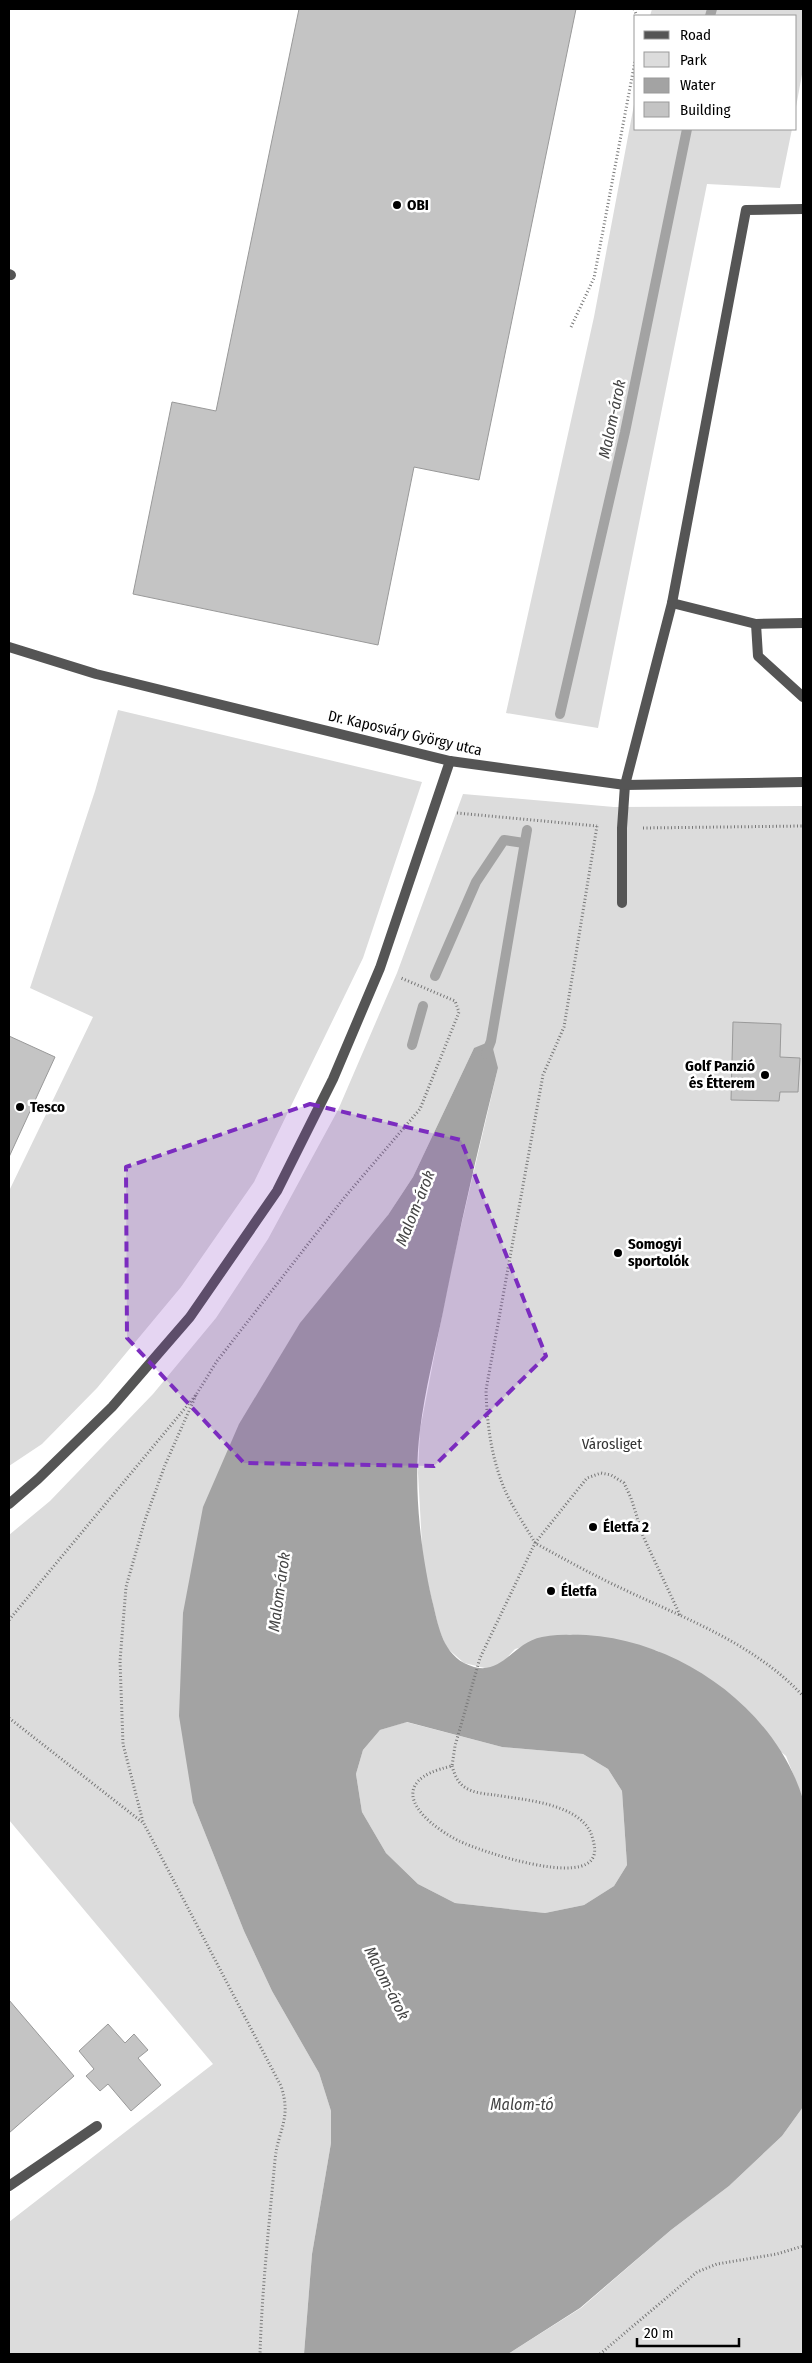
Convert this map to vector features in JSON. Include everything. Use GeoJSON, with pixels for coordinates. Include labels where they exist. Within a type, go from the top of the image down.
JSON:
{"type":"FeatureCollection","features":[{"type":"Feature","properties":{"kind":"street"},"geometry":{"type":"LineString","coordinates":[[622,903],[622,828],[625,785],[672,604],[746,210],[803,209]]}},
{"type":"Feature","properties":{"kind":"street"},"geometry":{"type":"LineString","coordinates":[[672,604],[756,624],[803,623]]}},
{"type":"Feature","properties":{"kind":"street"},"geometry":{"type":"LineString","coordinates":[[756,624],[758,656],[803,697]]}},
{"type":"Feature","properties":{"kind":"street","name":"Dr. Kaposváry György utca"},"geometry":{"type":"LineString","coordinates":[[9,648],[96,674],[450,761],[625,785],[803,782]]}},
{"type":"Feature","properties":{"kind":"street"},"geometry":{"type":"LineString","coordinates":[[9,1504],[38,1479],[112,1407],[190,1317],[277,1191],[333,1079],[380,968],[450,761]]}},
{"type":"Feature","properties":{"kind":"street"},"geometry":{"type":"LineString","coordinates":[[9,2186],[97,2126]]}},
{"type":"Feature","properties":{"kind":"path"},"geometry":{"type":"LineString","coordinates":[[571,327],[594,278],[634,67]]}},
{"type":"Feature","properties":{"kind":"path"},"geometry":{"type":"LineString","coordinates":[[434,810],[597,826],[564,1026],[543,1075],[486,1390],[487,1420],[491,1449],[505,1489],[535,1542],[623,1589],[680,1615],[747,1650],[786,1677],[803,1696]]}},
{"type":"Feature","properties":{"kind":"path"},"geometry":{"type":"LineString","coordinates":[[622,828],[803,826]]}},
{"type":"Feature","properties":{"kind":"path"},"geometry":{"type":"LineString","coordinates":[[9,1620],[196,1395],[217,1361],[344,1198],[420,1109],[459,1012],[455,1001],[408,981]]}},
{"type":"Feature","properties":{"kind":"path"},"geometry":{"type":"LineString","coordinates":[[196,1395],[159,1484],[126,1587],[120,1661],[123,1744],[143,1822],[281,2086],[286,2101],[286,2117],[276,2149],[274,2168],[261,2301],[260,2354]]}},
{"type":"Feature","properties":{"kind":"path"},"geometry":{"type":"LineString","coordinates":[[452,1766],[434,1770],[423,1775],[414,1784],[412,1793],[416,1808],[434,1825],[459,1841],[490,1853],[557,1869],[579,1869],[588,1864],[594,1856],[592,1837],[579,1818],[561,1808],[476,1792],[463,1786],[455,1776],[452,1766],[455,1746],[480,1658],[535,1542],[587,1478],[600,1473],[611,1475],[624,1483],[644,1536],[680,1615]]}},
{"type":"Feature","properties":{"kind":"path"},"geometry":{"type":"LineString","coordinates":[[9,1718],[143,1822]]}},
{"type":"Feature","properties":{"kind":"path"},"geometry":{"type":"LineString","coordinates":[[600,2354],[697,2272],[717,2264],[778,2254],[803,2246]]}},
{"type":"Feature","properties":{"kind":"highlighted area"},"geometry":{"type":"Polygon","coordinates":[[[310,1104],[461,1140],[546,1356],[434,1466],[244,1463],[127,1338],[126,1167],[310,1104]]]}},
{"type":"Feature","properties":{"kind":"green space"},"geometry":{"type":"Polygon","coordinates":[[[652,9],[803,9],[803,69],[797,102],[797,15],[650,15],[652,9]]]}},
{"type":"Feature","properties":{"kind":"green space"},"geometry":{"type":"Polygon","coordinates":[[[634,105],[634,130],[792,130],[780,188],[707,184],[598,728],[506,713],[594,317],[634,105]]]}},
{"type":"Feature","properties":{"kind":"green space"},"geometry":{"type":"Polygon","coordinates":[[[118,710],[422,782],[363,958],[254,1182],[181,1287],[97,1388],[42,1444],[9,1466],[9,1191],[93,1017],[30,988],[95,791],[118,710]]]}},
{"type":"Feature","properties":{"kind":"green space","name":"Városliget"},"geometry":{"type":"Polygon","coordinates":[[[463,794],[614,807],[803,806],[803,1799],[786,1756],[658,1651],[610,1639],[570,1634],[515,1649],[501,1664],[489,1669],[464,1663],[447,1648],[439,1630],[423,1563],[418,1473],[420,1430],[451,1269],[498,1068],[474,1048],[413,1177],[388,1215],[193,1803],[244,1931],[272,1991],[319,2073],[331,2111],[331,2143],[312,2254],[304,2354],[9,2354],[9,2222],[213,2064],[9,1820],[9,1535],[50,1501],[153,1394],[216,1318],[268,1239],[338,1110],[397,973],[463,794]]]}},
{"type":"Feature","properties":{"kind":"green space"},"geometry":{"type":"Polygon","coordinates":[[[406,1722],[502,1747],[583,1754],[608,1769],[622,1791],[627,1865],[614,1886],[584,1905],[545,1913],[455,1903],[418,1884],[386,1853],[362,1812],[356,1774],[363,1750],[380,1730],[406,1722]]]}},
{"type":"Feature","properties":{"kind":"green space"},"geometry":{"type":"Polygon","coordinates":[[[803,2107],[803,2354],[508,2354],[581,2308],[671,2230],[729,2186],[782,2136],[803,2107]]]}},
{"type":"Feature","properties":{"kind":"water","name":"Malom-tó"},"geometry":{"type":"Polygon","coordinates":[[[491,1041],[498,1068],[462,1220],[430,1371],[418,1450],[417,1472],[421,1537],[432,1600],[439,1627],[445,1643],[456,1658],[477,1668],[497,1665],[522,1646],[542,1637],[583,1635],[623,1641],[663,1653],[701,1673],[735,1698],[764,1727],[787,1761],[803,1799],[803,2107],[782,2136],[729,2186],[671,2230],[580,2308],[508,2354],[304,2354],[312,2254],[331,2143],[331,2111],[319,2073],[272,1991],[244,1931],[193,1803],[179,1716],[183,1613],[203,1507],[239,1424],[300,1323],[388,1215],[413,1177],[474,1048],[491,1041]],[[407,1722],[380,1730],[363,1750],[356,1774],[362,1812],[386,1853],[418,1884],[455,1903],[545,1913],[584,1905],[614,1886],[627,1865],[622,1791],[608,1769],[583,1754],[502,1747],[407,1722]]]}},
{"type":"Feature","properties":{"kind":"building","name":"OBI"},"geometry":{"type":"Polygon","coordinates":[[[299,9],[576,9],[479,480],[414,467],[378,645],[133,594],[172,402],[216,411],[299,9]]]}},
{"type":"Feature","properties":{"kind":"building","name":"Golf Panzió és Étterem"},"geometry":{"type":"Polygon","coordinates":[[[733,1022],[781,1024],[780,1057],[800,1058],[798,1092],[780,1092],[779,1101],[731,1100],[733,1022]]]}},
{"type":"Feature","properties":{"kind":"building","name":"Tesco"},"geometry":{"type":"Polygon","coordinates":[[[9,1036],[55,1057],[9,1157],[9,1036]]]}},
{"type":"Feature","properties":{"kind":"building"},"geometry":{"type":"Polygon","coordinates":[[[9,2000],[74,2076],[9,2133],[9,2000]]]}},
{"type":"Feature","properties":{"kind":"building"},"geometry":{"type":"Polygon","coordinates":[[[108,2024],[125,2043],[134,2034],[148,2050],[138,2058],[161,2085],[131,2111],[108,2084],[100,2091],[86,2076],[94,2069],[79,2051],[108,2024]]]}},
{"type":"Feature","properties":{"kind":"waterway","name":"Malom-árok"},"geometry":{"type":"LineString","coordinates":[[710,15],[712,9]]}},
{"type":"Feature","properties":{"kind":"waterway","name":"Malom-árok"},"geometry":{"type":"LineString","coordinates":[[560,714],[625,432],[687,130]]}},
{"type":"Feature","properties":{"kind":"waterway","name":"Malom-árok"},"geometry":{"type":"LineString","coordinates":[[486,1054],[491,1041],[527,830]]}},
{"type":"Feature","properties":{"kind":"waterway"},"geometry":{"type":"LineString","coordinates":[[435,976],[476,882],[504,840],[524,843]]}},
{"type":"Feature","properties":{"kind":"waterway"},"geometry":{"type":"LineString","coordinates":[[412,1045],[423,1006]]}},
{"type":"Feature","properties":{"kind":"place","name":"OBI"},"geometry":{"type":"Point","coordinates":[397,205]}},
{"type":"Feature","properties":{"kind":"place","name":"Golf Panzió és Étterem"},"geometry":{"type":"Point","coordinates":[765,1075]}},
{"type":"Feature","properties":{"kind":"place","name":"Tesco"},"geometry":{"type":"Point","coordinates":[20,1107]}},
{"type":"Feature","properties":{"kind":"place","name":"Somogyi sportolók"},"geometry":{"type":"Point","coordinates":[618,1253]}},
{"type":"Feature","properties":{"kind":"place","name":"Életfa 2"},"geometry":{"type":"Point","coordinates":[593,1527]}},
{"type":"Feature","properties":{"kind":"place","name":"Életfa"},"geometry":{"type":"Point","coordinates":[551,1591]}}]}
